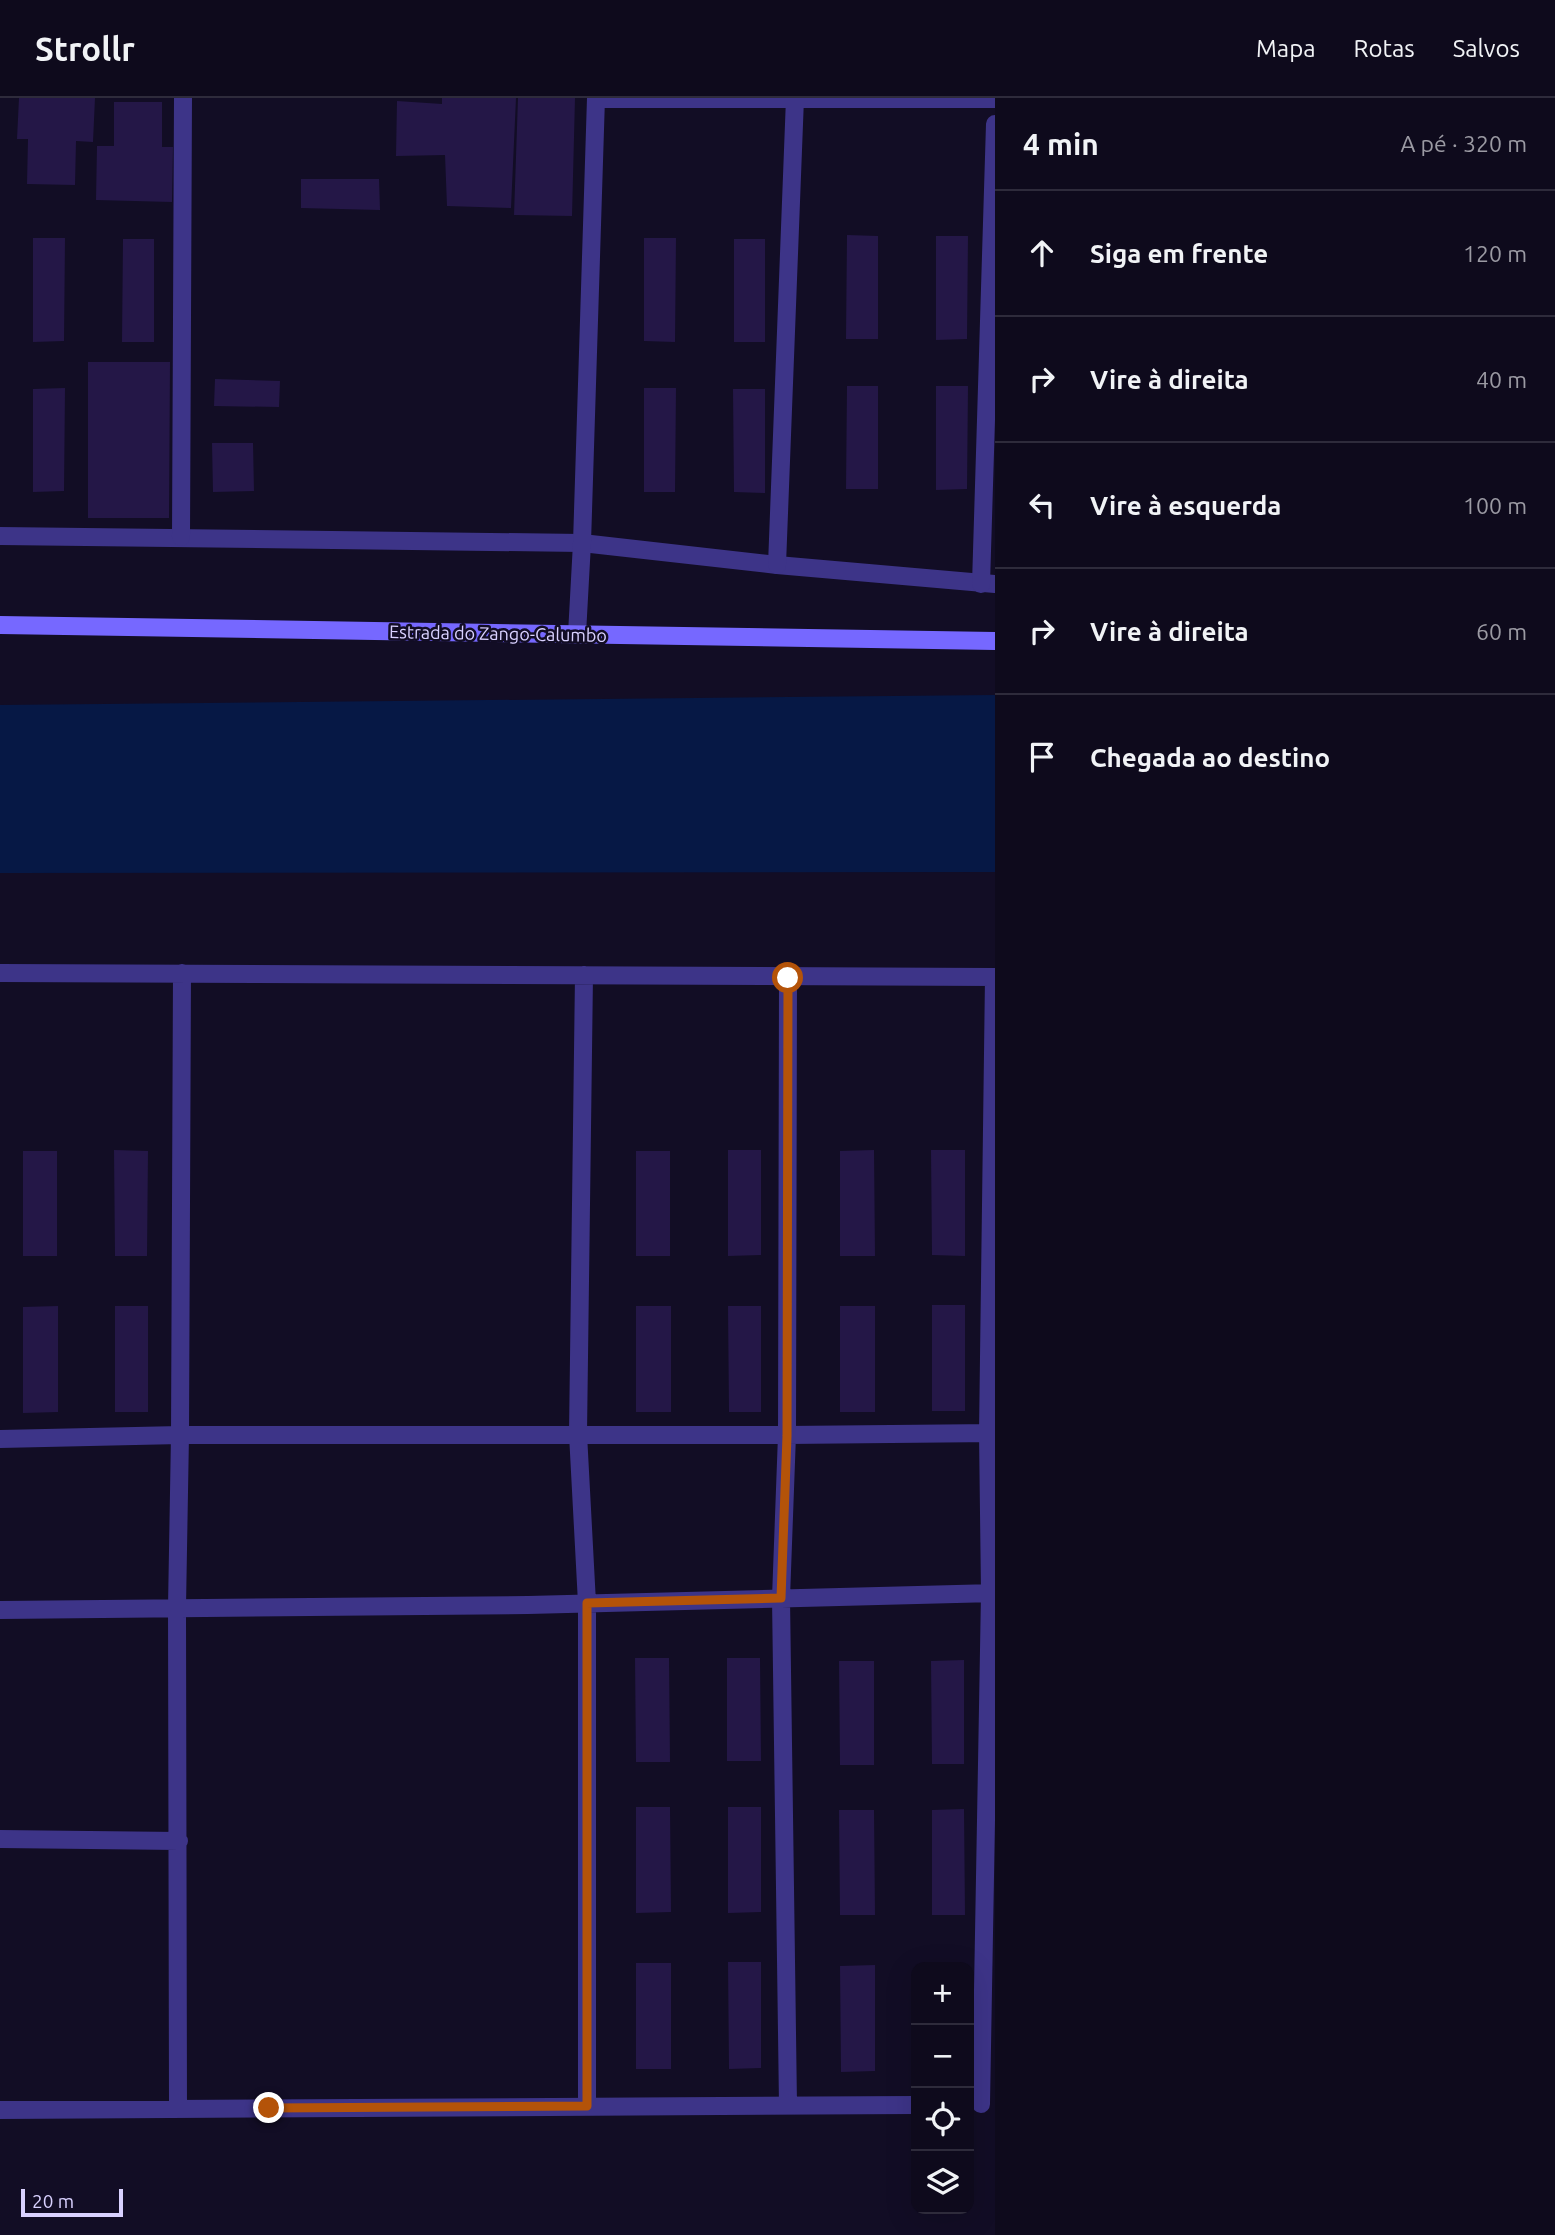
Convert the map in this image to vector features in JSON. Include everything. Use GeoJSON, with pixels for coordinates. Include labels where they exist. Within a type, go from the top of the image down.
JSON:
{"type":"FeatureCollection","features":[{"type":"Feature","properties":{"kind":"main road","name":"Estrada do Zango-Calumbo"},"geometry":{"type":"LineString","coordinates":[[0,625],[995,641]]}},
{"type":"Feature","properties":{"kind":"street"},"geometry":{"type":"LineString","coordinates":[[181,537],[183,98]]}},
{"type":"Feature","properties":{"kind":"street"},"geometry":{"type":"LineString","coordinates":[[577,634],[596,98],[995,99]]}},
{"type":"Feature","properties":{"kind":"street"},"geometry":{"type":"LineString","coordinates":[[777,565],[794,99]]}},
{"type":"Feature","properties":{"kind":"street"},"geometry":{"type":"LineString","coordinates":[[0,536],[582,543],[777,565],[988,584],[995,124]]}},
{"type":"Feature","properties":{"kind":"street"},"geometry":{"type":"LineString","coordinates":[[0,973],[995,977],[991,1433],[993,1593],[982,2104]]}},
{"type":"Feature","properties":{"kind":"street"},"geometry":{"type":"LineString","coordinates":[[178,2109],[177,1607],[182,974]]}},
{"type":"Feature","properties":{"kind":"street"},"geometry":{"type":"LineString","coordinates":[[584,975],[579,1434],[587,1603],[587,2106]]}},
{"type":"Feature","properties":{"kind":"street"},"geometry":{"type":"LineString","coordinates":[[788,978],[787,1436],[781,1598],[788,2105]]}},
{"type":"Feature","properties":{"kind":"street"},"geometry":{"type":"LineString","coordinates":[[0,1439],[180,1435],[787,1436],[991,1433]]}},
{"type":"Feature","properties":{"kind":"street"},"geometry":{"type":"LineString","coordinates":[[0,1610],[587,1603],[993,1593]]}},
{"type":"Feature","properties":{"kind":"street"},"geometry":{"type":"LineString","coordinates":[[0,1839],[179,1841]]}},
{"type":"Feature","properties":{"kind":"street"},"geometry":{"type":"LineString","coordinates":[[0,2110],[911,2105]]}},
{"type":"Feature","properties":{"kind":"water"},"geometry":{"type":"Polygon","coordinates":[[[995,695],[995,872],[0,873],[0,705],[995,695]]]}},
{"type":"Feature","properties":{"kind":"building"},"geometry":{"type":"Polygon","coordinates":[[[19,98],[95,98],[93,142],[76,141],[75,185],[27,184],[28,139],[17,139],[19,98]]]}},
{"type":"Feature","properties":{"kind":"building"},"geometry":{"type":"Polygon","coordinates":[[[442,98],[516,98],[511,208],[447,206],[445,155],[396,156],[397,101],[442,104],[442,98]]]}},
{"type":"Feature","properties":{"kind":"building"},"geometry":{"type":"Polygon","coordinates":[[[518,98],[575,98],[572,216],[514,215],[518,98]]]}},
{"type":"Feature","properties":{"kind":"building"},"geometry":{"type":"Polygon","coordinates":[[[114,102],[162,102],[162,147],[173,147],[172,202],[96,200],[97,146],[114,146],[114,102]]]}},
{"type":"Feature","properties":{"kind":"building"},"geometry":{"type":"Polygon","coordinates":[[[301,179],[379,179],[380,210],[301,208],[301,179]]]}},
{"type":"Feature","properties":{"kind":"building"},"geometry":{"type":"Polygon","coordinates":[[[847,235],[878,236],[878,339],[846,339],[847,235]]]}},
{"type":"Feature","properties":{"kind":"building"},"geometry":{"type":"Polygon","coordinates":[[[936,236],[968,236],[967,339],[936,340],[936,236]]]}},
{"type":"Feature","properties":{"kind":"building"},"geometry":{"type":"Polygon","coordinates":[[[33,238],[65,238],[64,341],[33,342],[33,238]]]}},
{"type":"Feature","properties":{"kind":"building"},"geometry":{"type":"Polygon","coordinates":[[[644,238],[676,238],[675,342],[644,341],[644,238]]]}},
{"type":"Feature","properties":{"kind":"building"},"geometry":{"type":"Polygon","coordinates":[[[123,239],[154,239],[154,342],[122,342],[123,239]]]}},
{"type":"Feature","properties":{"kind":"building"},"geometry":{"type":"Polygon","coordinates":[[[734,239],[765,239],[765,342],[734,342],[734,239]]]}},
{"type":"Feature","properties":{"kind":"building"},"geometry":{"type":"Polygon","coordinates":[[[88,362],[170,362],[169,518],[88,518],[88,362]]]}},
{"type":"Feature","properties":{"kind":"building"},"geometry":{"type":"Polygon","coordinates":[[[215,379],[280,381],[279,407],[214,406],[215,379]]]}},
{"type":"Feature","properties":{"kind":"building"},"geometry":{"type":"Polygon","coordinates":[[[847,386],[878,386],[878,489],[846,489],[847,386]]]}},
{"type":"Feature","properties":{"kind":"building"},"geometry":{"type":"Polygon","coordinates":[[[936,386],[968,386],[967,489],[936,490],[936,386]]]}},
{"type":"Feature","properties":{"kind":"building"},"geometry":{"type":"Polygon","coordinates":[[[65,388],[64,491],[33,492],[33,389],[65,388]]]}},
{"type":"Feature","properties":{"kind":"building"},"geometry":{"type":"Polygon","coordinates":[[[644,388],[676,388],[675,492],[644,492],[644,388]]]}},
{"type":"Feature","properties":{"kind":"building"},"geometry":{"type":"Polygon","coordinates":[[[733,389],[765,389],[765,493],[734,492],[733,389]]]}},
{"type":"Feature","properties":{"kind":"building"},"geometry":{"type":"Polygon","coordinates":[[[212,443],[253,443],[254,491],[213,492],[212,443]]]}},
{"type":"Feature","properties":{"kind":"building"},"geometry":{"type":"Polygon","coordinates":[[[114,1150],[148,1151],[147,1256],[115,1256],[114,1150]]]}},
{"type":"Feature","properties":{"kind":"building"},"geometry":{"type":"Polygon","coordinates":[[[728,1150],[761,1150],[761,1255],[728,1256],[728,1150]]]}},
{"type":"Feature","properties":{"kind":"building"},"geometry":{"type":"Polygon","coordinates":[[[874,1150],[875,1256],[840,1256],[840,1151],[874,1150]]]}},
{"type":"Feature","properties":{"kind":"building"},"geometry":{"type":"Polygon","coordinates":[[[931,1150],[965,1150],[965,1256],[932,1255],[931,1150]]]}},
{"type":"Feature","properties":{"kind":"building"},"geometry":{"type":"Polygon","coordinates":[[[23,1151],[57,1151],[57,1256],[23,1256],[23,1151]]]}},
{"type":"Feature","properties":{"kind":"building"},"geometry":{"type":"Polygon","coordinates":[[[636,1151],[670,1151],[670,1256],[636,1256],[636,1151]]]}},
{"type":"Feature","properties":{"kind":"building"},"geometry":{"type":"Polygon","coordinates":[[[932,1305],[965,1305],[965,1411],[932,1411],[932,1305]]]}},
{"type":"Feature","properties":{"kind":"building"},"geometry":{"type":"Polygon","coordinates":[[[58,1306],[58,1412],[23,1413],[23,1307],[58,1306]]]}},
{"type":"Feature","properties":{"kind":"building"},"geometry":{"type":"Polygon","coordinates":[[[115,1306],[148,1306],[148,1412],[115,1412],[115,1306]]]}},
{"type":"Feature","properties":{"kind":"building"},"geometry":{"type":"Polygon","coordinates":[[[636,1306],[671,1306],[671,1412],[636,1412],[636,1306]]]}},
{"type":"Feature","properties":{"kind":"building"},"geometry":{"type":"Polygon","coordinates":[[[728,1306],[761,1306],[761,1412],[729,1412],[728,1306]]]}},
{"type":"Feature","properties":{"kind":"building"},"geometry":{"type":"Polygon","coordinates":[[[840,1306],[875,1306],[875,1412],[840,1412],[840,1306]]]}},
{"type":"Feature","properties":{"kind":"building"},"geometry":{"type":"Polygon","coordinates":[[[635,1658],[669,1658],[670,1762],[636,1762],[635,1658]]]}},
{"type":"Feature","properties":{"kind":"building"},"geometry":{"type":"Polygon","coordinates":[[[727,1658],[760,1658],[761,1761],[727,1761],[727,1658]]]}},
{"type":"Feature","properties":{"kind":"building"},"geometry":{"type":"Polygon","coordinates":[[[964,1660],[964,1764],[932,1764],[931,1661],[964,1660]]]}},
{"type":"Feature","properties":{"kind":"building"},"geometry":{"type":"Polygon","coordinates":[[[839,1661],[874,1661],[874,1765],[840,1765],[839,1661]]]}},
{"type":"Feature","properties":{"kind":"building"},"geometry":{"type":"Polygon","coordinates":[[[636,1807],[670,1807],[671,1912],[636,1913],[636,1807]]]}},
{"type":"Feature","properties":{"kind":"building"},"geometry":{"type":"Polygon","coordinates":[[[728,1807],[761,1807],[761,1912],[728,1913],[728,1807]]]}},
{"type":"Feature","properties":{"kind":"building"},"geometry":{"type":"Polygon","coordinates":[[[964,1809],[965,1915],[932,1915],[932,1810],[964,1809]]]}},
{"type":"Feature","properties":{"kind":"building"},"geometry":{"type":"Polygon","coordinates":[[[839,1810],[874,1810],[875,1915],[840,1915],[839,1810]]]}},
{"type":"Feature","properties":{"kind":"building"},"geometry":{"type":"Polygon","coordinates":[[[728,1962],[761,1962],[761,2068],[729,2069],[728,1962]]]}},
{"type":"Feature","properties":{"kind":"building"},"geometry":{"type":"Polygon","coordinates":[[[636,1963],[671,1963],[671,2069],[636,2069],[636,1963]]]}},
{"type":"Feature","properties":{"kind":"building"},"geometry":{"type":"Polygon","coordinates":[[[875,1965],[875,2071],[841,2072],[840,1966],[875,1965]]]}},
{"type":"Feature","properties":{"kind":"route"},"geometry":{"type":"LineString","coordinates":[[269,2108],[587,2106],[587,1603],[781,1598],[787,1436],[788,978]]}}]}
